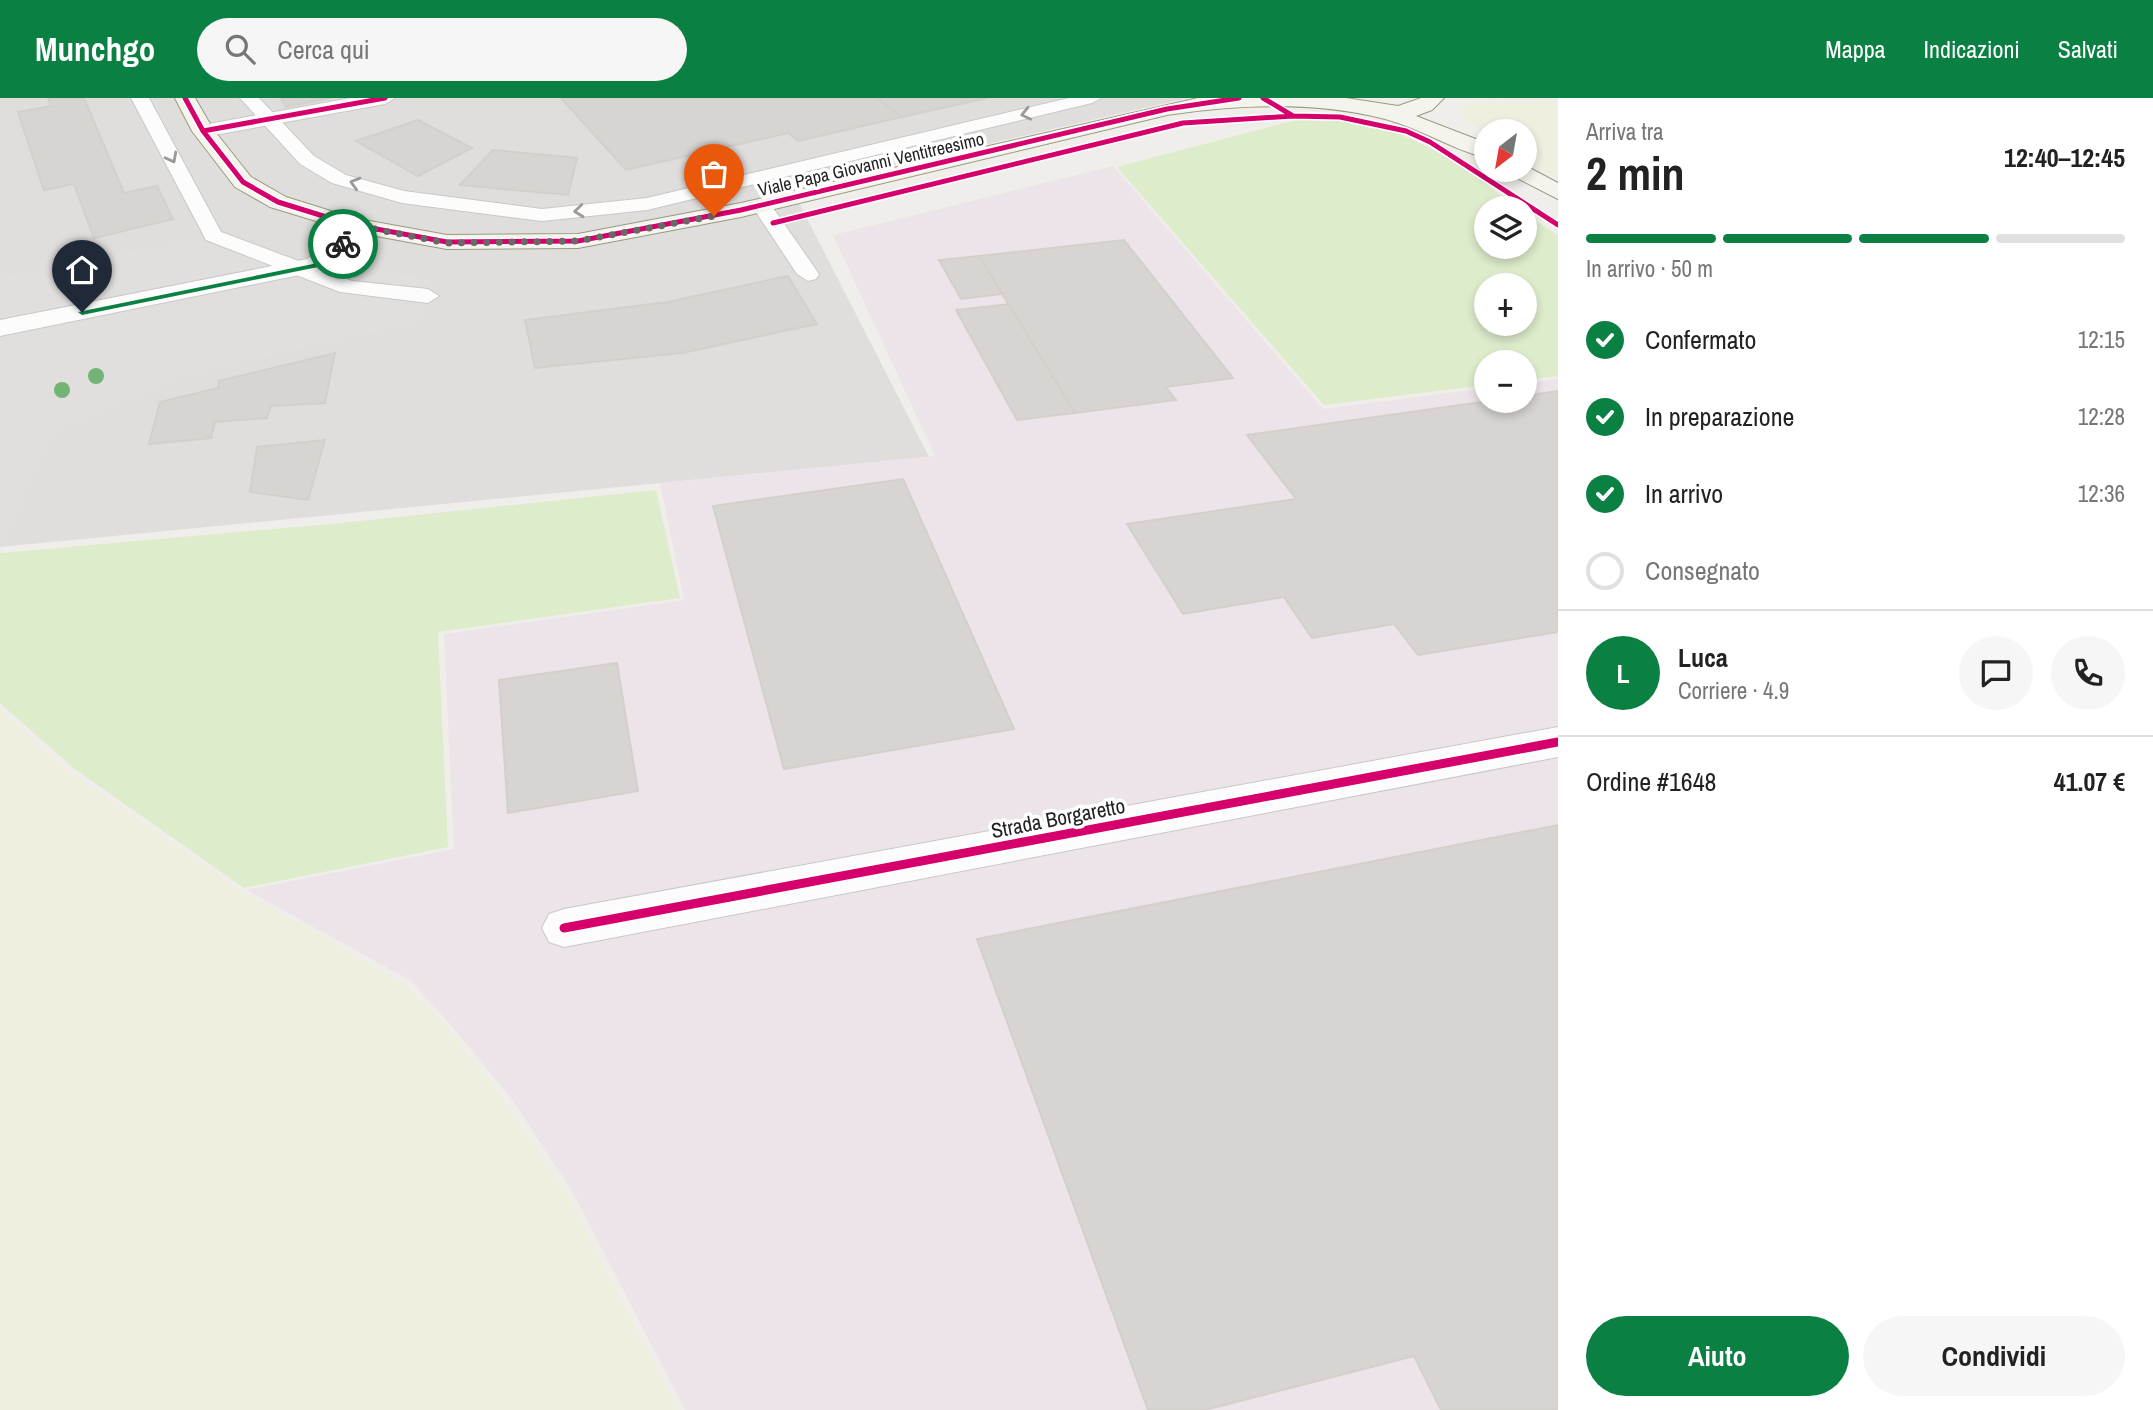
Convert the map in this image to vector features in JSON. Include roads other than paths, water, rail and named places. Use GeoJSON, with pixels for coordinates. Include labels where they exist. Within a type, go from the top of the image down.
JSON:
{"type":"FeatureCollection","features":[{"type":"Feature","properties":{"kind":"street","name":"Viale Papa Giovanni Ventitreesimo"},"geometry":{"type":"LineString","coordinates":[[184,98],[203,131],[243,182],[278,202],[364,227],[447,243],[578,241],[762,206],[1167,109],[1237,99],[1333,100],[1385,111]]}},
{"type":"Feature","properties":{"kind":"street"},"geometry":{"type":"LineString","coordinates":[[203,131],[384,98]]}},
{"type":"Feature","properties":{"kind":"street"},"geometry":{"type":"LineString","coordinates":[[1385,111],[1410,110],[1432,101],[1474,141]]}},
{"type":"Feature","properties":{"kind":"street"},"geometry":{"type":"LineString","coordinates":[[1385,111],[1474,146]]}},
{"type":"Feature","properties":{"kind":"street"},"geometry":{"type":"LineString","coordinates":[[1537,180],[1558,192]]}},
{"type":"Feature","properties":{"kind":"street"},"geometry":{"type":"LineString","coordinates":[[0,328],[315,265],[364,227]]}},
{"type":"Feature","properties":{"kind":"street","name":"Strada Borgaretto"},"geometry":{"type":"LineString","coordinates":[[564,928],[1558,742]]}},
{"type":"Feature","properties":{"kind":"lane"},"geometry":{"type":"LineString","coordinates":[[139,98],[213,236],[348,287],[428,296]]}},
{"type":"Feature","properties":{"kind":"lane"},"geometry":{"type":"LineString","coordinates":[[249,98],[307,160],[339,179],[402,197],[542,215],[647,204],[1092,98]]}},
{"type":"Feature","properties":{"kind":"lane"},"geometry":{"type":"LineString","coordinates":[[762,206],[807,274]]}}]}
